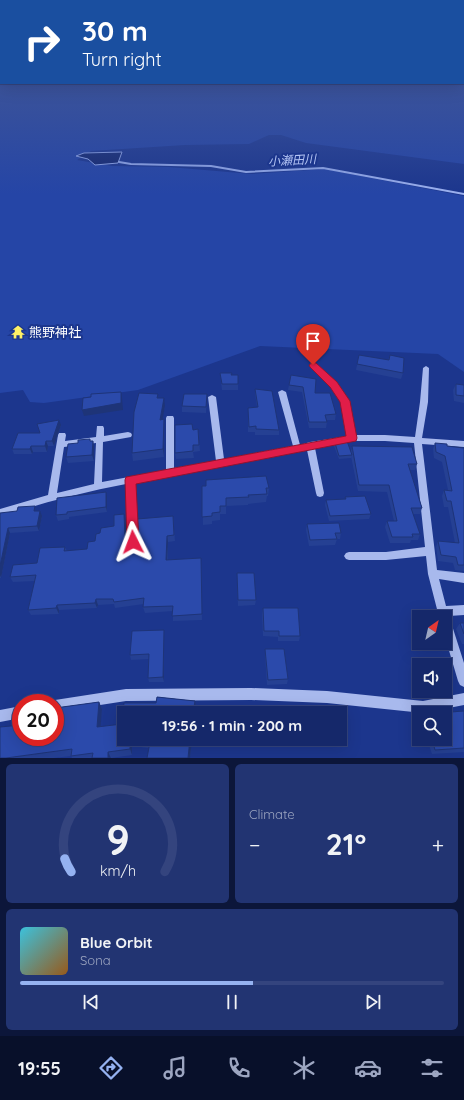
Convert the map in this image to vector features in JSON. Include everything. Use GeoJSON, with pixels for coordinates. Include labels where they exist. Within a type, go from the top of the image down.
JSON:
{"type":"FeatureCollection","features":[{"type":"Feature","properties":{"kind":"street"},"geometry":{"type":"LineString","coordinates":[[313,365],[334,385],[345,401],[352,438]]}},
{"type":"Feature","properties":{"kind":"street"},"geometry":{"type":"LineString","coordinates":[[426,368],[424,402],[418,441],[433,574],[442,610]]}},
{"type":"Feature","properties":{"kind":"street"},"geometry":{"type":"LineString","coordinates":[[282,392],[297,448]]}},
{"type":"Feature","properties":{"kind":"street"},"geometry":{"type":"LineString","coordinates":[[212,397],[220,462]]}},
{"type":"Feature","properties":{"kind":"street"},"geometry":{"type":"LineString","coordinates":[[170,418],[170,474]]}},
{"type":"Feature","properties":{"kind":"street"},"geometry":{"type":"LineString","coordinates":[[98,486],[100,428]]}},
{"type":"Feature","properties":{"kind":"street"},"geometry":{"type":"LineString","coordinates":[[60,445],[100,441],[128,435]]}},
{"type":"Feature","properties":{"kind":"street"},"geometry":{"type":"LineString","coordinates":[[52,498],[62,436]]}},
{"type":"Feature","properties":{"kind":"street"},"geometry":{"type":"LineString","coordinates":[[0,513],[98,486],[170,474],[220,462],[352,438],[384,438],[464,444]]}},
{"type":"Feature","properties":{"kind":"street"},"geometry":{"type":"LineString","coordinates":[[310,445],[320,493]]}},
{"type":"Feature","properties":{"kind":"street"},"geometry":{"type":"LineString","coordinates":[[130,480],[133,542]]}},
{"type":"Feature","properties":{"kind":"street"},"geometry":{"type":"LineString","coordinates":[[349,556],[386,556],[430,551]]}},
{"type":"Feature","properties":{"kind":"street"},"geometry":{"type":"LineString","coordinates":[[433,574],[464,578]]}},
{"type":"Feature","properties":{"kind":"street"},"geometry":{"type":"LineString","coordinates":[[452,614],[464,610]]}},
{"type":"Feature","properties":{"kind":"street"},"geometry":{"type":"LineString","coordinates":[[452,642],[464,681]]}},
{"type":"Feature","properties":{"kind":"street"},"geometry":{"type":"LineString","coordinates":[[64,705],[126,695],[274,695],[327,697],[423,707],[464,699]]}},
{"type":"Feature","properties":{"kind":"street"},"geometry":{"type":"LineString","coordinates":[[0,716],[12,714]]}},
{"type":"Feature","properties":{"kind":"shaded area"},"geometry":{"type":"Polygon","coordinates":[[[0,123],[464,123],[464,164],[306,143],[281,135],[269,135],[249,144],[185,145],[91,151],[77,160],[112,166],[169,167],[252,174],[325,169],[464,196],[464,372],[438,354],[260,346],[138,390],[44,403],[30,402],[23,390],[0,393],[0,123]]]}},
{"type":"Feature","properties":{"kind":"shaded area"},"geometry":{"type":"Polygon","coordinates":[[[122,152],[118,163],[95,165],[88,159],[76,156],[84,153],[122,152]]]}},
{"type":"Feature","properties":{"kind":"building"},"geometry":{"type":"Polygon","coordinates":[[[359,355],[389,360],[390,355],[404,358],[403,373],[357,364],[359,355]]]}},
{"type":"Feature","properties":{"kind":"building"},"geometry":{"type":"Polygon","coordinates":[[[220,373],[232,373],[231,375],[238,375],[238,384],[222,384],[220,373]]]}},
{"type":"Feature","properties":{"kind":"building"},"geometry":{"type":"Polygon","coordinates":[[[291,375],[316,379],[315,393],[330,393],[336,414],[325,415],[327,422],[309,422],[303,387],[289,385],[291,375]]]}},
{"type":"Feature","properties":{"kind":"building"},"geometry":{"type":"Polygon","coordinates":[[[456,384],[464,385],[464,396],[456,395],[456,384]]]}},
{"type":"Feature","properties":{"kind":"building"},"geometry":{"type":"Polygon","coordinates":[[[255,389],[272,391],[279,430],[256,429],[256,426],[249,427],[248,408],[258,407],[255,389]]]}},
{"type":"Feature","properties":{"kind":"building"},"geometry":{"type":"Polygon","coordinates":[[[121,392],[121,403],[82,410],[83,398],[91,397],[91,394],[121,392]]]}},
{"type":"Feature","properties":{"kind":"building"},"geometry":{"type":"Polygon","coordinates":[[[139,393],[158,394],[157,398],[164,398],[160,420],[164,419],[163,449],[132,453],[134,412],[139,393]]]}},
{"type":"Feature","properties":{"kind":"building"},"geometry":{"type":"Polygon","coordinates":[[[184,394],[207,394],[206,407],[182,406],[184,394]]]}},
{"type":"Feature","properties":{"kind":"building"},"geometry":{"type":"Polygon","coordinates":[[[59,420],[52,441],[46,441],[45,446],[31,446],[30,449],[12,449],[18,433],[40,433],[37,424],[59,420]]]}},
{"type":"Feature","properties":{"kind":"building"},"geometry":{"type":"Polygon","coordinates":[[[192,424],[193,430],[198,429],[199,445],[193,445],[193,451],[175,453],[175,425],[192,424]]]}},
{"type":"Feature","properties":{"kind":"building"},"geometry":{"type":"Polygon","coordinates":[[[90,439],[90,441],[93,441],[92,455],[66,457],[68,444],[78,443],[78,440],[90,439]]]}},
{"type":"Feature","properties":{"kind":"building"},"geometry":{"type":"Polygon","coordinates":[[[347,441],[352,455],[339,456],[335,443],[347,441]]]}},
{"type":"Feature","properties":{"kind":"building"},"geometry":{"type":"Polygon","coordinates":[[[435,443],[464,448],[464,565],[458,565],[456,557],[441,555],[438,541],[459,543],[451,501],[447,501],[444,490],[452,491],[445,456],[436,452],[435,443]]]}},
{"type":"Feature","properties":{"kind":"building"},"geometry":{"type":"Polygon","coordinates":[[[352,446],[412,447],[417,464],[408,464],[422,508],[411,508],[420,534],[412,534],[413,537],[392,537],[387,521],[397,521],[389,485],[359,485],[352,446]]]}},
{"type":"Feature","properties":{"kind":"building"},"geometry":{"type":"Polygon","coordinates":[[[266,476],[269,488],[266,488],[267,494],[248,495],[249,497],[226,498],[226,506],[220,506],[220,512],[212,513],[212,516],[202,517],[202,486],[206,486],[206,480],[266,476]]]}},
{"type":"Feature","properties":{"kind":"building"},"geometry":{"type":"Polygon","coordinates":[[[106,492],[106,507],[67,512],[67,514],[56,515],[57,498],[106,492]]]}},
{"type":"Feature","properties":{"kind":"building"},"geometry":{"type":"Polygon","coordinates":[[[365,496],[371,514],[330,516],[326,500],[365,496]]]}},
{"type":"Feature","properties":{"kind":"building"},"geometry":{"type":"Polygon","coordinates":[[[35,506],[34,511],[40,511],[37,526],[8,528],[0,566],[0,513],[17,511],[18,507],[35,506]]]}},
{"type":"Feature","properties":{"kind":"building"},"geometry":{"type":"Polygon","coordinates":[[[124,514],[125,536],[131,542],[136,540],[138,536],[137,519],[173,516],[174,535],[167,536],[166,560],[201,558],[202,614],[172,616],[173,606],[143,607],[144,598],[114,602],[113,599],[96,599],[95,603],[57,605],[56,608],[28,610],[36,575],[10,577],[13,565],[37,563],[40,548],[65,547],[64,551],[87,549],[88,542],[95,541],[96,534],[100,533],[101,528],[114,526],[114,515],[124,514]]]}},
{"type":"Feature","properties":{"kind":"building"},"geometry":{"type":"Polygon","coordinates":[[[339,523],[341,533],[335,533],[337,539],[310,540],[307,524],[339,523]]]}},
{"type":"Feature","properties":{"kind":"building"},"geometry":{"type":"Polygon","coordinates":[[[237,573],[254,573],[256,600],[238,600],[237,573]]]}},
{"type":"Feature","properties":{"kind":"building"},"geometry":{"type":"Polygon","coordinates":[[[263,608],[298,608],[300,636],[279,636],[279,631],[264,631],[263,608]]]}},
{"type":"Feature","properties":{"kind":"building"},"geometry":{"type":"Polygon","coordinates":[[[460,623],[464,623],[464,634],[460,623]]]}},
{"type":"Feature","properties":{"kind":"building"},"geometry":{"type":"Polygon","coordinates":[[[164,630],[163,677],[148,678],[149,654],[130,655],[132,631],[164,630]]]}},
{"type":"Feature","properties":{"kind":"building"},"geometry":{"type":"Polygon","coordinates":[[[265,649],[284,649],[288,679],[268,680],[265,649]]]}},
{"type":"Feature","properties":{"kind":"building"},"geometry":{"type":"Polygon","coordinates":[[[157,697],[195,701],[194,706],[124,706],[124,703],[156,703],[157,697]]]}},
{"type":"Feature","properties":{"kind":"building"},"geometry":{"type":"Polygon","coordinates":[[[99,702],[97,727],[117,725],[117,746],[130,746],[130,749],[108,752],[108,758],[92,758],[93,753],[71,756],[72,749],[0,758],[0,727],[12,726],[12,746],[64,746],[64,707],[99,702]]]}},
{"type":"Feature","properties":{"kind":"building"},"geometry":{"type":"Polygon","coordinates":[[[464,711],[464,748],[435,750],[434,746],[452,746],[452,712],[464,711]]]}},
{"type":"Feature","properties":{"kind":"building"},"geometry":{"type":"Polygon","coordinates":[[[149,746],[189,746],[188,758],[147,758],[149,746]]]}},
{"type":"Feature","properties":{"kind":"waterway","name":"小瀬田川"},"geometry":{"type":"LineString","coordinates":[[119,162],[131,164],[211,166],[246,172],[323,168],[464,194]]}},
{"type":"Feature","properties":{"kind":"place","name":"熊野神社"},"geometry":{"type":"Point","coordinates":[18,332]}},
{"type":"Feature","properties":{"kind":"route"},"geometry":{"type":"LineString","coordinates":[[133,542],[130,480],[170,474],[220,462],[352,438],[345,401],[334,385],[313,365]]}}]}
